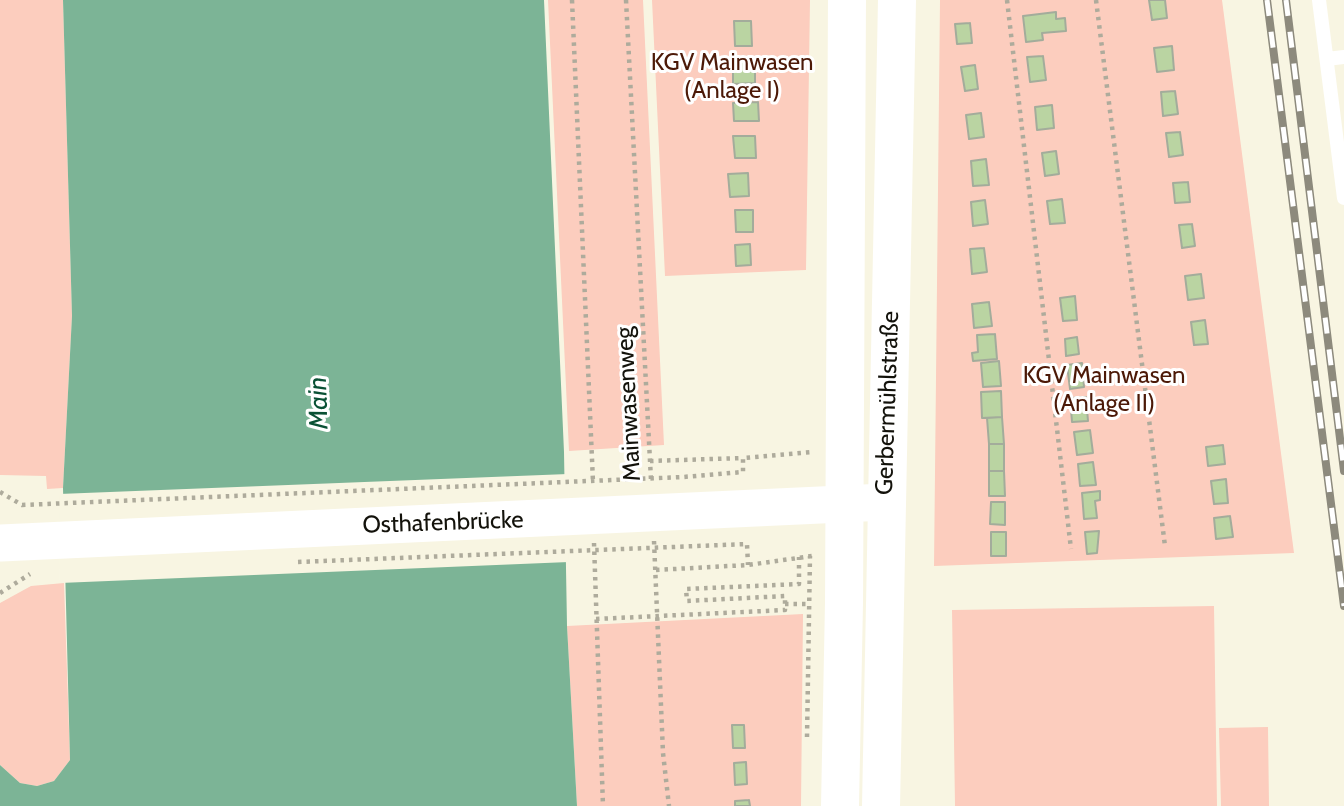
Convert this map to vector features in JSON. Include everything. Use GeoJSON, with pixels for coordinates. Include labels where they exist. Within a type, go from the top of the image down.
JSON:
{"type":"FeatureCollection","features":[{"type":"Feature","properties":{"kind":"main road","name":"Gerbermühlstraße"},"geometry":{"type":"LineString","coordinates":[[840,806],[847,0]]}},
{"type":"Feature","properties":{"kind":"main road","name":"Gerbermühlstraße"},"geometry":{"type":"LineString","coordinates":[[881,806],[897,0]]}},
{"type":"Feature","properties":{"kind":"street","name":"Osthafenbrücke"},"geometry":{"type":"LineString","coordinates":[[0,543],[677,516],[885,502]]}},
{"type":"Feature","properties":{"kind":"lane"},"geometry":{"type":"LineString","coordinates":[[1319,0],[1344,198]]}},
{"type":"Feature","properties":{"kind":"lane"},"geometry":{"type":"LineString","coordinates":[[1327,59],[1344,57]]}},
{"type":"Feature","properties":{"kind":"path"},"geometry":{"type":"LineString","coordinates":[[572,0],[593,484]]}},
{"type":"Feature","properties":{"kind":"path","name":"Mainwasenweg"},"geometry":{"type":"LineString","coordinates":[[626,0],[651,488]]}},
{"type":"Feature","properties":{"kind":"path"},"geometry":{"type":"LineString","coordinates":[[1007,0],[1072,549]]}},
{"type":"Feature","properties":{"kind":"path"},"geometry":{"type":"LineString","coordinates":[[1096,0],[1165,546]]}},
{"type":"Feature","properties":{"kind":"path"},"geometry":{"type":"LineString","coordinates":[[650,461],[813,454],[813,446]]}},
{"type":"Feature","properties":{"kind":"path"},"geometry":{"type":"LineString","coordinates":[[284,563],[677,516],[743,472],[743,458]]}},
{"type":"Feature","properties":{"kind":"path"},"geometry":{"type":"LineString","coordinates":[[0,492],[22,505],[48,503],[677,516],[747,544],[748,565]]}},
{"type":"Feature","properties":{"kind":"path"},"geometry":{"type":"LineString","coordinates":[[669,806],[656,570],[677,516]]}},
{"type":"Feature","properties":{"kind":"path"},"geometry":{"type":"LineString","coordinates":[[594,538],[603,806]]}},
{"type":"Feature","properties":{"kind":"path"},"geometry":{"type":"LineString","coordinates":[[656,570],[748,565],[821,555]]}},
{"type":"Feature","properties":{"kind":"path"},"geometry":{"type":"LineString","coordinates":[[807,739],[810,556]]}},
{"type":"Feature","properties":{"kind":"path"},"geometry":{"type":"LineString","coordinates":[[596,619],[785,610],[785,596],[687,601],[687,589],[799,584],[799,557]]}},
{"type":"Feature","properties":{"kind":"path"},"geometry":{"type":"LineString","coordinates":[[0,593],[26,574]]}},
{"type":"Feature","properties":{"kind":"path"},"geometry":{"type":"LineString","coordinates":[[785,604],[808,604]]}},
{"type":"Feature","properties":{"kind":"green space"},"geometry":{"type":"Polygon","coordinates":[[[0,0],[63,0],[72,316],[63,488],[47,489],[46,476],[0,475],[0,0]]]}},
{"type":"Feature","properties":{"kind":"green space"},"geometry":{"type":"Polygon","coordinates":[[[548,0],[643,0],[664,445],[569,451],[548,0]]]}},
{"type":"Feature","properties":{"kind":"green space","name":"KGV Mainwasen (Anlage I)"},"geometry":{"type":"Polygon","coordinates":[[[652,0],[810,0],[806,270],[665,276],[652,0]]]}},
{"type":"Feature","properties":{"kind":"green space","name":"KGV Mainwasen (Anlage II)"},"geometry":{"type":"Polygon","coordinates":[[[940,0],[1222,0],[1294,553],[934,566],[940,0]]]}},
{"type":"Feature","properties":{"kind":"green space"},"geometry":{"type":"Polygon","coordinates":[[[64,583],[70,760],[54,781],[37,786],[20,783],[0,765],[0,603],[31,586],[64,583]]]}},
{"type":"Feature","properties":{"kind":"green space"},"geometry":{"type":"Polygon","coordinates":[[[1214,606],[1217,806],[955,806],[952,610],[1214,606]]]}},
{"type":"Feature","properties":{"kind":"green space"},"geometry":{"type":"Polygon","coordinates":[[[803,614],[801,806],[577,806],[567,626],[803,614]]]}},
{"type":"Feature","properties":{"kind":"green space"},"geometry":{"type":"Polygon","coordinates":[[[1268,727],[1269,806],[1221,806],[1219,728],[1268,727]]]}},
{"type":"Feature","properties":{"kind":"water","name":"Main"},"geometry":{"type":"Polygon","coordinates":[[[63,0],[544,0],[564,452],[567,626],[577,806],[0,806],[0,765],[20,783],[37,786],[54,781],[70,760],[63,488],[72,316],[63,0]]]}},
{"type":"Feature","properties":{"kind":"pier"},"geometry":{"type":"Polygon","coordinates":[[[568,474],[569,562],[60,583],[59,494],[568,474]]]}},
{"type":"Feature","properties":{"kind":"building"},"geometry":{"type":"Polygon","coordinates":[[[1149,0],[1165,0],[1167,18],[1152,20],[1149,0]]]}},
{"type":"Feature","properties":{"kind":"building"},"geometry":{"type":"Polygon","coordinates":[[[1056,12],[1056,19],[1065,18],[1066,31],[1042,33],[1043,40],[1026,42],[1023,16],[1056,12]]]}},
{"type":"Feature","properties":{"kind":"building"},"geometry":{"type":"Polygon","coordinates":[[[734,21],[751,21],[752,46],[735,46],[734,21]]]}},
{"type":"Feature","properties":{"kind":"building"},"geometry":{"type":"Polygon","coordinates":[[[970,23],[972,43],[957,44],[955,24],[970,23]]]}},
{"type":"Feature","properties":{"kind":"building"},"geometry":{"type":"Polygon","coordinates":[[[1172,46],[1174,70],[1157,72],[1154,48],[1172,46]]]}},
{"type":"Feature","properties":{"kind":"building"},"geometry":{"type":"Polygon","coordinates":[[[1043,56],[1046,80],[1030,82],[1027,57],[1043,56]]]}},
{"type":"Feature","properties":{"kind":"building"},"geometry":{"type":"Polygon","coordinates":[[[755,60],[755,83],[733,84],[733,61],[755,60]]]}},
{"type":"Feature","properties":{"kind":"building"},"geometry":{"type":"Polygon","coordinates":[[[975,65],[978,89],[965,91],[961,67],[975,65]]]}},
{"type":"Feature","properties":{"kind":"building"},"geometry":{"type":"Polygon","coordinates":[[[1175,91],[1178,114],[1163,116],[1161,92],[1175,91]]]}},
{"type":"Feature","properties":{"kind":"building"},"geometry":{"type":"Polygon","coordinates":[[[758,102],[759,121],[734,121],[733,103],[758,102]]]}},
{"type":"Feature","properties":{"kind":"building"},"geometry":{"type":"Polygon","coordinates":[[[1052,105],[1054,128],[1037,130],[1035,107],[1052,105]]]}},
{"type":"Feature","properties":{"kind":"building"},"geometry":{"type":"Polygon","coordinates":[[[981,113],[984,137],[969,139],[966,115],[981,113]]]}},
{"type":"Feature","properties":{"kind":"building"},"geometry":{"type":"Polygon","coordinates":[[[1180,132],[1183,155],[1169,157],[1166,133],[1180,132]]]}},
{"type":"Feature","properties":{"kind":"building"},"geometry":{"type":"Polygon","coordinates":[[[733,136],[755,136],[756,158],[735,158],[733,136]]]}},
{"type":"Feature","properties":{"kind":"building"},"geometry":{"type":"Polygon","coordinates":[[[1056,151],[1059,174],[1045,176],[1042,153],[1056,151]]]}},
{"type":"Feature","properties":{"kind":"building"},"geometry":{"type":"Polygon","coordinates":[[[986,159],[989,185],[973,186],[971,161],[986,159]]]}},
{"type":"Feature","properties":{"kind":"building"},"geometry":{"type":"Polygon","coordinates":[[[748,173],[749,196],[730,197],[728,174],[748,173]]]}},
{"type":"Feature","properties":{"kind":"building"},"geometry":{"type":"Polygon","coordinates":[[[1188,182],[1190,202],[1175,203],[1173,183],[1188,182]]]}},
{"type":"Feature","properties":{"kind":"building"},"geometry":{"type":"Polygon","coordinates":[[[1062,199],[1065,223],[1050,224],[1047,201],[1062,199]]]}},
{"type":"Feature","properties":{"kind":"building"},"geometry":{"type":"Polygon","coordinates":[[[985,200],[988,224],[973,226],[971,202],[985,200]]]}},
{"type":"Feature","properties":{"kind":"building"},"geometry":{"type":"Polygon","coordinates":[[[735,210],[753,210],[753,232],[736,232],[735,210]]]}},
{"type":"Feature","properties":{"kind":"building"},"geometry":{"type":"Polygon","coordinates":[[[1192,224],[1195,246],[1182,248],[1179,225],[1192,224]]]}},
{"type":"Feature","properties":{"kind":"building"},"geometry":{"type":"Polygon","coordinates":[[[750,244],[751,265],[736,266],[735,245],[750,244]]]}},
{"type":"Feature","properties":{"kind":"building"},"geometry":{"type":"Polygon","coordinates":[[[984,248],[987,272],[972,274],[970,249],[984,248]]]}},
{"type":"Feature","properties":{"kind":"building"},"geometry":{"type":"Polygon","coordinates":[[[1201,274],[1204,298],[1188,300],[1185,276],[1201,274]]]}},
{"type":"Feature","properties":{"kind":"building"},"geometry":{"type":"Polygon","coordinates":[[[1075,296],[1077,320],[1063,321],[1060,298],[1075,296]]]}},
{"type":"Feature","properties":{"kind":"building"},"geometry":{"type":"Polygon","coordinates":[[[989,302],[992,326],[974,328],[972,304],[989,302]]]}},
{"type":"Feature","properties":{"kind":"building"},"geometry":{"type":"Polygon","coordinates":[[[1205,320],[1208,344],[1194,345],[1191,322],[1205,320]]]}},
{"type":"Feature","properties":{"kind":"building"},"geometry":{"type":"Polygon","coordinates":[[[995,334],[997,359],[973,361],[972,353],[978,352],[977,335],[995,334]]]}},
{"type":"Feature","properties":{"kind":"building"},"geometry":{"type":"Polygon","coordinates":[[[1077,337],[1079,354],[1066,356],[1065,339],[1077,337]]]}},
{"type":"Feature","properties":{"kind":"building"},"geometry":{"type":"Polygon","coordinates":[[[999,361],[1001,386],[983,387],[981,363],[999,361]]]}},
{"type":"Feature","properties":{"kind":"building"},"geometry":{"type":"Polygon","coordinates":[[[1082,363],[1084,387],[1070,389],[1067,365],[1082,363]]]}},
{"type":"Feature","properties":{"kind":"building"},"geometry":{"type":"Polygon","coordinates":[[[1001,391],[1002,417],[982,418],[981,392],[1001,391]]]}},
{"type":"Feature","properties":{"kind":"building"},"geometry":{"type":"Polygon","coordinates":[[[1086,397],[1088,421],[1072,422],[1070,398],[1086,397]]]}},
{"type":"Feature","properties":{"kind":"building"},"geometry":{"type":"Polygon","coordinates":[[[1002,417],[1004,444],[989,444],[987,418],[1002,417]]]}},
{"type":"Feature","properties":{"kind":"building"},"geometry":{"type":"Polygon","coordinates":[[[1090,430],[1093,453],[1077,455],[1074,432],[1090,430]]]}},
{"type":"Feature","properties":{"kind":"building"},"geometry":{"type":"Polygon","coordinates":[[[989,444],[1004,444],[1004,471],[989,471],[989,444]]]}},
{"type":"Feature","properties":{"kind":"building"},"geometry":{"type":"Polygon","coordinates":[[[1223,445],[1225,464],[1208,466],[1206,447],[1223,445]]]}},
{"type":"Feature","properties":{"kind":"building"},"geometry":{"type":"Polygon","coordinates":[[[1093,462],[1096,485],[1080,486],[1078,464],[1093,462]]]}},
{"type":"Feature","properties":{"kind":"building"},"geometry":{"type":"Polygon","coordinates":[[[989,471],[1004,471],[1005,496],[989,496],[989,471]]]}},
{"type":"Feature","properties":{"kind":"building"},"geometry":{"type":"Polygon","coordinates":[[[1226,479],[1228,503],[1214,504],[1211,481],[1226,479]]]}},
{"type":"Feature","properties":{"kind":"building"},"geometry":{"type":"Polygon","coordinates":[[[1100,491],[1100,500],[1095,501],[1097,518],[1084,519],[1082,493],[1100,491]]]}},
{"type":"Feature","properties":{"kind":"building"},"geometry":{"type":"Polygon","coordinates":[[[991,502],[1005,502],[1005,525],[990,524],[991,502]]]}},
{"type":"Feature","properties":{"kind":"building"},"geometry":{"type":"Polygon","coordinates":[[[1230,516],[1233,537],[1216,539],[1214,518],[1230,516]]]}},
{"type":"Feature","properties":{"kind":"building"},"geometry":{"type":"Polygon","coordinates":[[[1099,531],[1097,553],[1087,554],[1085,532],[1099,531]]]}},
{"type":"Feature","properties":{"kind":"building"},"geometry":{"type":"Polygon","coordinates":[[[991,532],[1006,532],[1006,556],[991,556],[991,532]]]}},
{"type":"Feature","properties":{"kind":"building"},"geometry":{"type":"Polygon","coordinates":[[[732,725],[744,725],[745,748],[733,748],[732,725]]]}},
{"type":"Feature","properties":{"kind":"building"},"geometry":{"type":"Polygon","coordinates":[[[746,762],[747,784],[735,785],[734,763],[746,762]]]}},
{"type":"Feature","properties":{"kind":"building"},"geometry":{"type":"Polygon","coordinates":[[[749,800],[750,806],[735,806],[735,801],[749,800]]]}},
{"type":"Feature","properties":{"kind":"railway"},"geometry":{"type":"LineString","coordinates":[[1267,0],[1344,606]]}},
{"type":"Feature","properties":{"kind":"railway"},"geometry":{"type":"LineString","coordinates":[[1286,0],[1344,471]]}}]}
